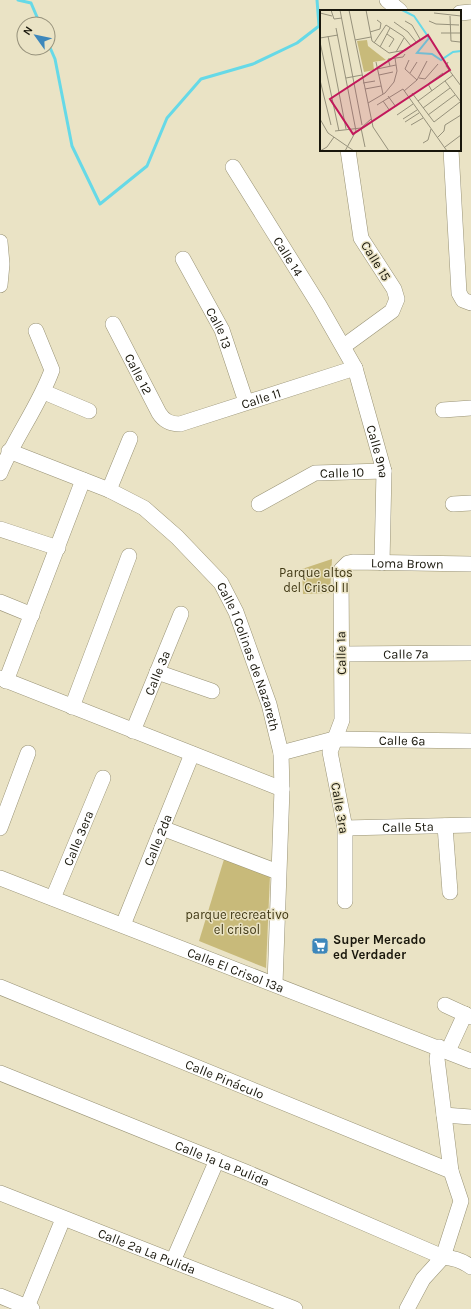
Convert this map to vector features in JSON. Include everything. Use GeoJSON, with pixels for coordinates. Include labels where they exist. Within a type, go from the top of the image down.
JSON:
{"type":"FeatureCollection","features":[{"type":"Feature","properties":{"kind":"street"},"geometry":{"type":"LineString","coordinates":[[387,0],[399,10]]}},
{"type":"Feature","properties":{"kind":"street"},"geometry":{"type":"LineString","coordinates":[[461,13],[471,12]]}},
{"type":"Feature","properties":{"kind":"street","name":"Calle 15"},"geometry":{"type":"LineString","coordinates":[[344,346],[392,311],[397,299],[394,289],[361,238],[348,151]]}},
{"type":"Feature","properties":{"kind":"street"},"geometry":{"type":"LineString","coordinates":[[451,151],[459,293],[463,300],[471,303]]}},
{"type":"Feature","properties":{"kind":"street","name":"Calle 14"},"geometry":{"type":"LineString","coordinates":[[233,167],[344,346]]}},
{"type":"Feature","properties":{"kind":"street"},"geometry":{"type":"LineString","coordinates":[[0,242],[2,264],[0,285]]}},
{"type":"Feature","properties":{"kind":"street","name":"Calle 13"},"geometry":{"type":"LineString","coordinates":[[183,259],[222,330],[246,402]]}},
{"type":"Feature","properties":{"kind":"street","name":"Calle 12"},"geometry":{"type":"LineString","coordinates":[[113,324],[159,413],[167,422]]}},
{"type":"Feature","properties":{"kind":"street"},"geometry":{"type":"LineString","coordinates":[[0,473],[9,451],[44,392],[52,370],[36,331]]}},
{"type":"Feature","properties":{"kind":"street","name":"Calle 9na"},"geometry":{"type":"LineString","coordinates":[[344,346],[355,368],[384,470],[382,563]]}},
{"type":"Feature","properties":{"kind":"street","name":"Calle 11"},"geometry":{"type":"LineString","coordinates":[[167,422],[180,424],[355,368]]}},
{"type":"Feature","properties":{"kind":"street"},"geometry":{"type":"LineString","coordinates":[[44,392],[88,411]]}},
{"type":"Feature","properties":{"kind":"street"},"geometry":{"type":"LineString","coordinates":[[443,410],[471,408]]}},
{"type":"Feature","properties":{"kind":"street"},"geometry":{"type":"LineString","coordinates":[[109,490],[130,439]]}},
{"type":"Feature","properties":{"kind":"street","name":"Calle 1 Colinas de Nazareth"},"geometry":{"type":"LineString","coordinates":[[9,451],[109,490],[144,508],[177,537],[221,583],[236,612],[269,704],[281,753],[282,789],[275,984]]}},
{"type":"Feature","properties":{"kind":"street","name":"Calle 10"},"geometry":{"type":"LineString","coordinates":[[259,504],[315,473],[384,470]]}},
{"type":"Feature","properties":{"kind":"street"},"geometry":{"type":"LineString","coordinates":[[84,480],[32,615],[3,680],[282,789]]}},
{"type":"Feature","properties":{"kind":"street"},"geometry":{"type":"LineString","coordinates":[[453,504],[471,503]]}},
{"type":"Feature","properties":{"kind":"street"},"geometry":{"type":"LineString","coordinates":[[0,529],[58,548]]}},
{"type":"Feature","properties":{"kind":"street"},"geometry":{"type":"LineString","coordinates":[[72,707],[129,556]]}},
{"type":"Feature","properties":{"kind":"street","name":"Loma Brown"},"geometry":{"type":"LineString","coordinates":[[344,566],[353,562],[471,564]]}},
{"type":"Feature","properties":{"kind":"street","name":"Calle 1a"},"geometry":{"type":"LineString","coordinates":[[334,739],[342,720],[340,575],[344,566]]}},
{"type":"Feature","properties":{"kind":"street"},"geometry":{"type":"LineString","coordinates":[[0,602],[32,615]]}},
{"type":"Feature","properties":{"kind":"street","name":"Calle 3a"},"geometry":{"type":"LineString","coordinates":[[133,731],[181,614]]}},
{"type":"Feature","properties":{"kind":"street","name":"Calle 7a"},"geometry":{"type":"LineString","coordinates":[[341,654],[471,653]]}},
{"type":"Feature","properties":{"kind":"street"},"geometry":{"type":"LineString","coordinates":[[157,672],[212,691]]}},
{"type":"Feature","properties":{"kind":"street","name":"Calle 6a"},"geometry":{"type":"LineString","coordinates":[[281,753],[334,739],[471,741]]}},
{"type":"Feature","properties":{"kind":"street","name":"Calle 3ra"},"geometry":{"type":"LineString","coordinates":[[334,739],[330,752],[345,828],[345,901]]}},
{"type":"Feature","properties":{"kind":"street"},"geometry":{"type":"LineString","coordinates":[[0,828],[28,753]]}},
{"type":"Feature","properties":{"kind":"street","name":"Calle 2da"},"geometry":{"type":"LineString","coordinates":[[122,925],[192,754]]}},
{"type":"Feature","properties":{"kind":"street","name":"Calle 3era"},"geometry":{"type":"LineString","coordinates":[[53,898],[103,778]]}},
{"type":"Feature","properties":{"kind":"street","name":"Calle 5ta"},"geometry":{"type":"LineString","coordinates":[[345,828],[471,825]]}},
{"type":"Feature","properties":{"kind":"street"},"geometry":{"type":"LineString","coordinates":[[445,826],[450,892]]}},
{"type":"Feature","properties":{"kind":"street"},"geometry":{"type":"LineString","coordinates":[[162,828],[278,872]]}},
{"type":"Feature","properties":{"kind":"street","name":"Calle El Crisol 13a"},"geometry":{"type":"LineString","coordinates":[[0,878],[444,1049],[471,1061]]}},
{"type":"Feature","properties":{"kind":"street","name":"Calle Pináculo"},"geometry":{"type":"LineString","coordinates":[[0,987],[451,1171]]}},
{"type":"Feature","properties":{"kind":"street"},"geometry":{"type":"LineString","coordinates":[[407,1309],[423,1279],[443,1257],[466,1203],[451,1171],[437,1059],[468,1016],[445,1005]]}},
{"type":"Feature","properties":{"kind":"street","name":"Calle 1a La Pulida"},"geometry":{"type":"LineString","coordinates":[[0,1073],[217,1160],[443,1257]]}},
{"type":"Feature","properties":{"kind":"street"},"geometry":{"type":"LineString","coordinates":[[444,1116],[471,1117]]}},
{"type":"Feature","properties":{"kind":"street"},"geometry":{"type":"LineString","coordinates":[[174,1261],[217,1160]]}},
{"type":"Feature","properties":{"kind":"street","name":"Calle 2a La Pulida"},"geometry":{"type":"LineString","coordinates":[[0,1193],[295,1309]]}},
{"type":"Feature","properties":{"kind":"street"},"geometry":{"type":"LineString","coordinates":[[0,1296],[30,1308],[64,1219]]}},
{"type":"Feature","properties":{"kind":"street"},"geometry":{"type":"LineString","coordinates":[[443,1257],[455,1258],[471,1267]]}},
{"type":"Feature","properties":{"kind":"green space","name":"Parque altos del Crisol II"},"geometry":{"type":"Polygon","coordinates":[[[332,559],[330,593],[303,594],[302,569],[332,559]]]}},
{"type":"Feature","properties":{"kind":"green space","name":"parque recreativo el crisol"},"geometry":{"type":"Polygon","coordinates":[[[225,856],[270,875],[266,968],[199,941],[225,856]]]}},
{"type":"Feature","properties":{"kind":"waterway"},"geometry":{"type":"LineString","coordinates":[[18,0],[31,3],[37,16]]}},
{"type":"Feature","properties":{"kind":"waterway"},"geometry":{"type":"LineString","coordinates":[[54,56],[72,146],[100,204],[147,166],[167,118],[201,79],[253,64],[297,43],[319,26],[317,0]]}},
{"type":"Feature","properties":{"kind":"place","name":"Super Mercado ed Verdader"},"geometry":{"type":"Point","coordinates":[320,946]}}]}
